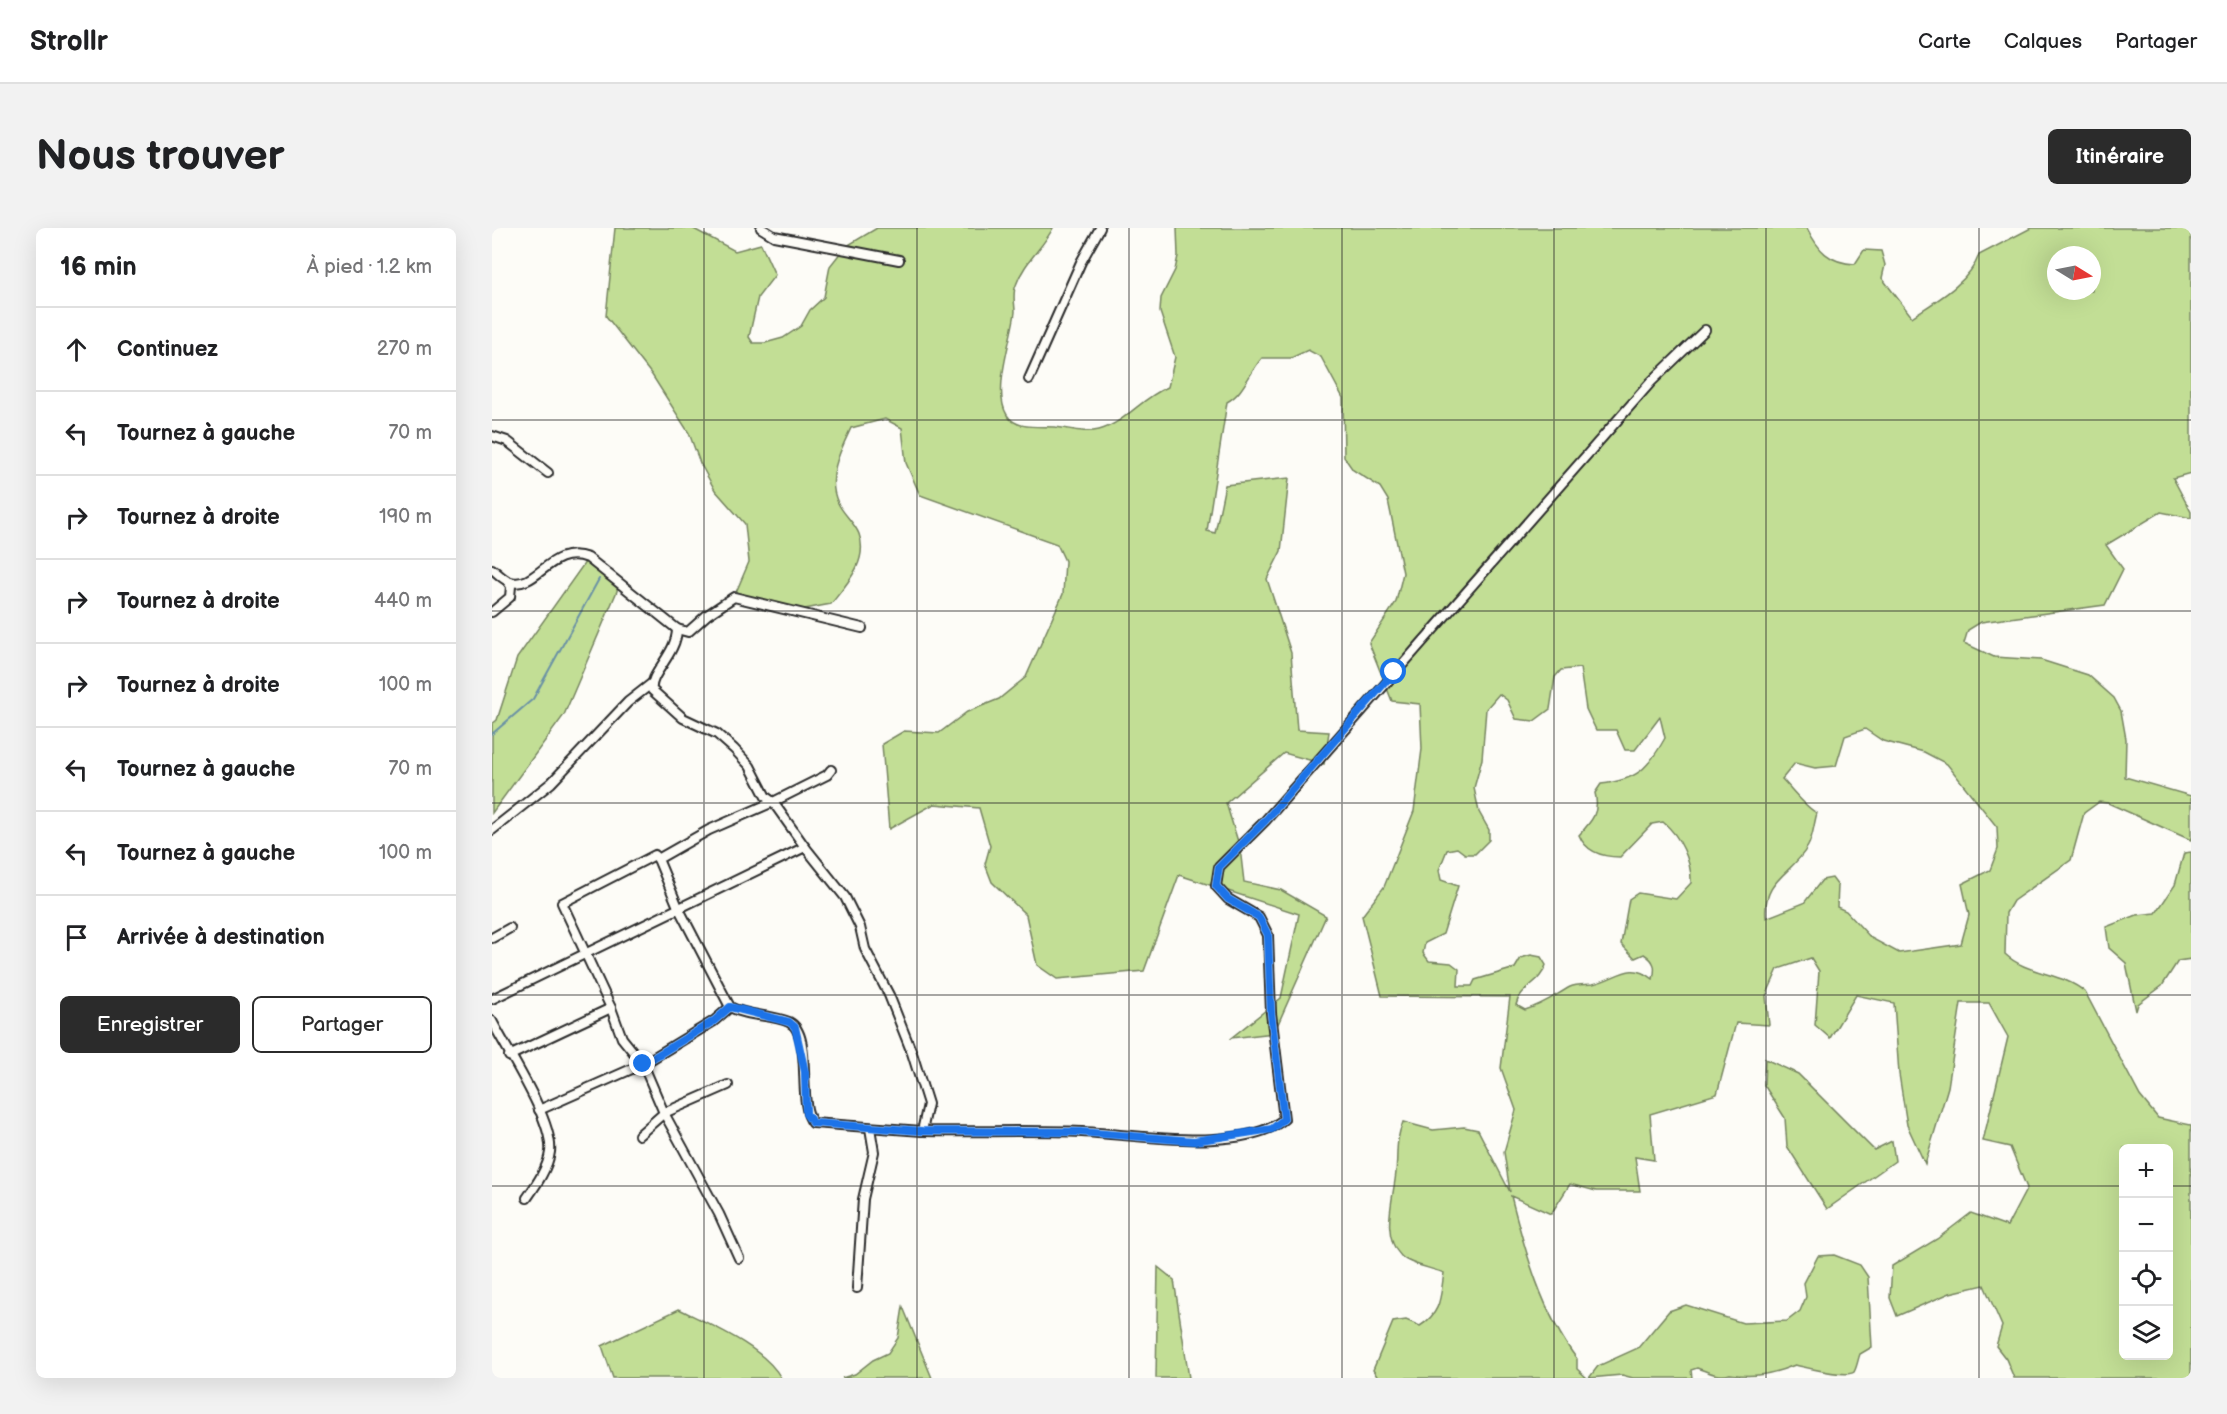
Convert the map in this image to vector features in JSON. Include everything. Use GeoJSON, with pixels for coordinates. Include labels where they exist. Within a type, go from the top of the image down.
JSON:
{"type":"FeatureCollection","features":[{"type":"Feature","properties":{"kind":"street"},"geometry":{"type":"LineString","coordinates":[[761,228],[774,236],[899,260]]}},
{"type":"Feature","properties":{"kind":"street"},"geometry":{"type":"LineString","coordinates":[[1029,379],[1081,262],[1100,228]]}},
{"type":"Feature","properties":{"kind":"street"},"geometry":{"type":"LineString","coordinates":[[739,1258],[719,1215],[664,1113],[643,1064],[622,1038],[611,1008],[562,903],[655,855],[678,907],[730,1007],[789,1022],[795,1027],[805,1072],[806,1114],[813,1123],[922,1131],[1080,1132],[1194,1141],[1272,1129],[1284,1119],[1271,1013],[1268,935],[1259,917],[1228,899],[1216,886],[1219,867],[1265,821],[1651,382],[1705,330]]}},
{"type":"Feature","properties":{"kind":"street"},"geometry":{"type":"LineString","coordinates":[[492,436],[507,441],[548,472]]}},
{"type":"Feature","properties":{"kind":"street"},"geometry":{"type":"LineString","coordinates":[[508,582],[518,583],[566,554],[578,554],[588,558],[677,629],[688,632],[707,615],[734,597],[862,628]]}},
{"type":"Feature","properties":{"kind":"street"},"geometry":{"type":"LineString","coordinates":[[492,569],[511,586],[510,597],[492,612]]}},
{"type":"Feature","properties":{"kind":"street"},"geometry":{"type":"LineString","coordinates":[[492,830],[551,783],[628,702],[651,684],[677,642],[677,629]]}},
{"type":"Feature","properties":{"kind":"street"},"geometry":{"type":"LineString","coordinates":[[651,684],[652,690],[683,718],[717,734],[750,766],[766,797],[773,802],[845,897],[860,927],[865,949],[889,995],[912,1053],[928,1104],[922,1131]]}},
{"type":"Feature","properties":{"kind":"street"},"geometry":{"type":"LineString","coordinates":[[658,859],[709,830],[827,775],[831,770]]}},
{"type":"Feature","properties":{"kind":"street"},"geometry":{"type":"LineString","coordinates":[[492,819],[501,823]]}},
{"type":"Feature","properties":{"kind":"street"},"geometry":{"type":"LineString","coordinates":[[492,999],[584,952],[805,847]]}},
{"type":"Feature","properties":{"kind":"street"},"geometry":{"type":"LineString","coordinates":[[492,938],[510,928]]}},
{"type":"Feature","properties":{"kind":"street"},"geometry":{"type":"LineString","coordinates":[[539,1110],[643,1064],[714,1021],[730,1007]]}},
{"type":"Feature","properties":{"kind":"street"},"geometry":{"type":"LineString","coordinates":[[509,1056],[611,1008]]}},
{"type":"Feature","properties":{"kind":"street"},"geometry":{"type":"LineString","coordinates":[[492,1020],[509,1056],[547,1123],[550,1152],[543,1172],[527,1198]]}},
{"type":"Feature","properties":{"kind":"street"},"geometry":{"type":"LineString","coordinates":[[639,1135],[664,1113],[728,1085]]}},
{"type":"Feature","properties":{"kind":"street"},"geometry":{"type":"LineString","coordinates":[[857,1288],[863,1199],[874,1152],[870,1128]]}},
{"type":"Feature","properties":{"kind":"green space"},"geometry":{"type":"Polygon","coordinates":[[[615,228],[692,228],[735,251],[761,244],[775,275],[758,297],[749,337],[753,343],[765,343],[783,338],[801,326],[810,310],[824,297],[830,266],[845,247],[877,228],[1053,228],[1024,269],[1015,288],[1015,312],[1002,379],[1003,405],[1011,420],[1022,425],[1093,431],[1117,422],[1149,397],[1168,387],[1175,357],[1160,312],[1161,298],[1175,270],[1178,256],[1177,228],[1807,228],[1820,249],[1838,261],[1855,264],[1864,250],[1881,251],[1885,265],[1882,278],[1912,317],[1960,283],[1979,255],[2031,228],[2191,228],[2191,473],[2173,478],[2191,512],[2191,518],[2161,512],[2106,545],[2123,569],[2105,605],[1981,622],[1968,630],[1964,643],[1994,657],[2041,660],[2088,675],[2114,698],[2121,711],[2126,739],[2125,777],[2191,796],[2191,840],[2108,803],[2099,802],[2084,813],[2071,860],[2013,901],[2006,913],[2005,954],[2024,966],[2076,985],[2085,992],[2140,1096],[2158,1118],[2191,1125],[2191,1378],[2014,1378],[2006,1359],[1996,1346],[2002,1326],[1984,1285],[1950,1293],[1897,1316],[1890,1298],[1892,1266],[1937,1239],[1971,1213],[2007,1226],[2027,1188],[2010,1147],[1983,1141],[2008,1037],[1989,1003],[1961,1003],[1948,1087],[1925,1164],[1907,1125],[1899,1074],[1894,1003],[1856,995],[1830,1038],[1815,1025],[1819,971],[1811,958],[1778,969],[1766,996],[1769,1025],[1736,1023],[1717,1094],[1650,1114],[1654,1160],[1635,1157],[1640,1191],[1596,1191],[1570,1184],[1551,1214],[1511,1196],[1522,1238],[1544,1302],[1577,1359],[1577,1369],[1587,1378],[1378,1378],[1373,1370],[1393,1322],[1406,1320],[1420,1326],[1427,1321],[1439,1303],[1444,1273],[1405,1259],[1391,1238],[1390,1216],[1398,1141],[1403,1122],[1433,1130],[1464,1127],[1478,1130],[1510,1192],[1504,1152],[1516,1110],[1501,1068],[1510,997],[1382,996],[1362,916],[1384,887],[1414,811],[1422,749],[1420,704],[1392,701],[1369,643],[1396,602],[1403,573],[1388,500],[1380,487],[1353,470],[1344,457],[1343,398],[1321,357],[1308,350],[1291,358],[1262,358],[1242,388],[1227,402],[1207,531],[1215,533],[1225,485],[1289,478],[1281,551],[1267,579],[1291,653],[1297,730],[1329,732],[1324,764],[1284,753],[1226,803],[1240,848],[1244,882],[1281,890],[1326,916],[1274,1033],[1231,1038],[1281,998],[1299,914],[1179,875],[1144,971],[1057,979],[1037,965],[1026,915],[992,882],[985,864],[990,846],[979,808],[934,804],[889,829],[882,744],[904,731],[939,733],[967,712],[999,699],[1026,677],[1063,594],[1065,561],[1057,544],[920,495],[906,463],[902,428],[885,419],[851,428],[836,465],[833,484],[835,494],[840,507],[859,534],[861,554],[854,572],[831,604],[794,611],[734,597],[749,562],[745,524],[715,490],[700,463],[689,433],[652,375],[606,316],[615,228]],[[1580,668],[1561,670],[1555,677],[1550,709],[1534,721],[1516,719],[1507,700],[1499,694],[1486,709],[1482,759],[1474,788],[1479,812],[1489,830],[1489,840],[1475,854],[1465,854],[1457,848],[1447,850],[1439,870],[1441,880],[1458,886],[1443,934],[1425,943],[1423,953],[1429,961],[1451,963],[1459,969],[1458,986],[1472,986],[1475,980],[1515,968],[1521,958],[1531,955],[1541,957],[1546,965],[1543,971],[1518,999],[1516,1005],[1525,1010],[1543,1003],[1570,987],[1602,982],[1623,972],[1637,971],[1653,979],[1654,968],[1650,959],[1644,954],[1635,958],[1621,944],[1629,899],[1638,893],[1676,899],[1691,883],[1684,850],[1675,834],[1663,822],[1652,824],[1620,857],[1595,852],[1582,841],[1579,835],[1594,816],[1595,793],[1601,784],[1633,776],[1640,771],[1653,758],[1665,738],[1660,717],[1635,750],[1625,750],[1616,730],[1596,730],[1586,709],[1580,668]],[[1865,729],[1845,736],[1836,766],[1815,768],[1795,763],[1782,779],[1804,803],[1817,813],[1808,846],[1769,894],[1766,918],[1804,903],[1822,880],[1832,878],[1838,886],[1837,907],[1846,911],[1871,938],[1899,953],[1961,944],[1969,915],[1962,884],[1990,870],[1998,849],[1997,827],[1947,764],[1924,752],[1883,741],[1865,729]]]}},
{"type":"Feature","properties":{"kind":"green space"},"geometry":{"type":"Polygon","coordinates":[[[588,558],[618,581],[617,591],[564,715],[492,813],[492,724],[497,720],[517,658],[588,558]]]}},
{"type":"Feature","properties":{"kind":"green space"},"geometry":{"type":"Polygon","coordinates":[[[2191,852],[2191,959],[2178,961],[2162,986],[2138,1004],[2136,1011],[2126,963],[2109,948],[2106,927],[2137,915],[2156,913],[2175,885],[2184,853],[2191,852]]]}},
{"type":"Feature","properties":{"kind":"green space"},"geometry":{"type":"Polygon","coordinates":[[[1765,1059],[1798,1074],[1874,1150],[1892,1141],[1895,1161],[1827,1209],[1787,1146],[1785,1118],[1764,1085],[1765,1059]]]}},
{"type":"Feature","properties":{"kind":"green space"},"geometry":{"type":"Polygon","coordinates":[[[1834,1255],[1860,1265],[1868,1277],[1872,1347],[1860,1354],[1854,1372],[1843,1374],[1795,1365],[1771,1373],[1755,1375],[1717,1375],[1697,1368],[1691,1370],[1692,1378],[1633,1378],[1622,1375],[1589,1378],[1598,1366],[1638,1348],[1669,1311],[1686,1305],[1743,1323],[1787,1321],[1800,1311],[1806,1297],[1804,1283],[1818,1256],[1834,1255]]]}},
{"type":"Feature","properties":{"kind":"green space"},"geometry":{"type":"Polygon","coordinates":[[[1158,1267],[1174,1280],[1189,1378],[1156,1378],[1158,1267]]]}},
{"type":"Feature","properties":{"kind":"green space"},"geometry":{"type":"Polygon","coordinates":[[[903,1307],[932,1378],[842,1378],[855,1374],[873,1360],[888,1353],[898,1338],[903,1307]]]}},
{"type":"Feature","properties":{"kind":"green space"},"geometry":{"type":"Polygon","coordinates":[[[679,1309],[750,1347],[773,1367],[781,1378],[613,1378],[602,1346],[679,1309]]]}},
{"type":"Feature","properties":{"kind":"waterway"},"geometry":{"type":"LineString","coordinates":[[492,734],[533,699],[599,579]]}},
{"type":"Feature","properties":{"kind":"route"},"geometry":{"type":"LineString","coordinates":[[643,1064],[714,1021],[730,1007],[789,1022],[795,1027],[805,1072],[806,1114],[813,1123],[922,1131],[1080,1132],[1194,1141],[1272,1129],[1284,1119],[1271,1013],[1268,935],[1259,917],[1228,899],[1216,886],[1219,867],[1265,821],[1394,672]]}}]}
